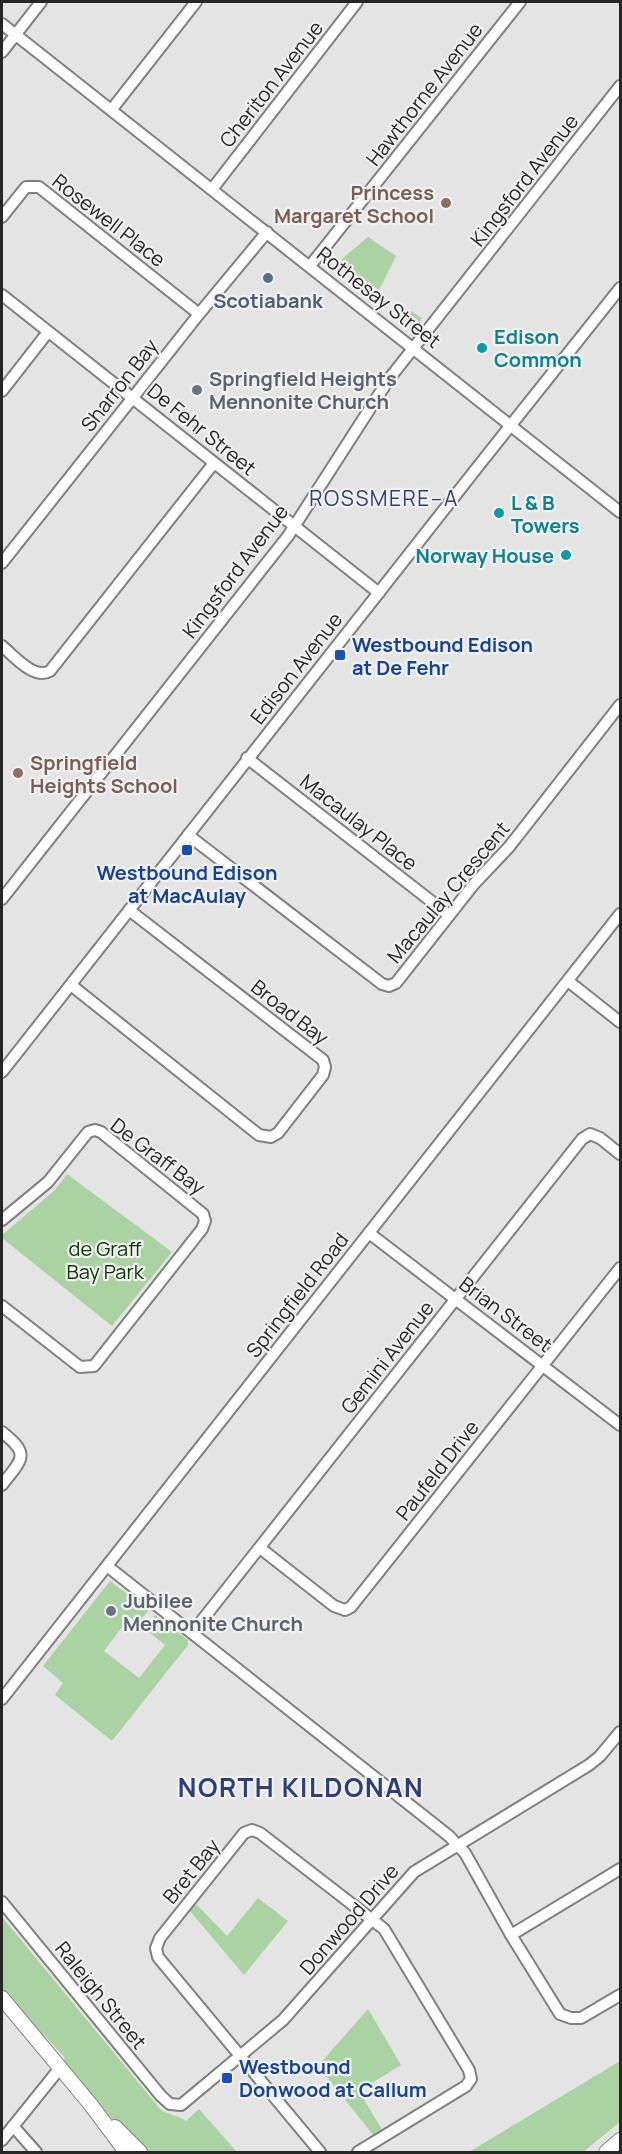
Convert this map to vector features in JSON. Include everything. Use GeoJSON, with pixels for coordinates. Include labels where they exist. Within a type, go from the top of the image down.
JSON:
{"type":"FeatureCollection","features":[{"type":"Feature","properties":{"kind":"main road"},"geometry":{"type":"LineString","coordinates":[[2,1998],[91,2105],[126,2152]]}},
{"type":"Feature","properties":{"kind":"main road"},"geometry":{"type":"LineString","coordinates":[[91,2105],[140,2152]]}},
{"type":"Feature","properties":{"kind":"main road"},"geometry":{"type":"LineString","coordinates":[[606,2152],[621,2140]]}},
{"type":"Feature","properties":{"kind":"street"},"geometry":{"type":"LineString","coordinates":[[2,52],[41,2]]}},
{"type":"Feature","properties":{"kind":"street"},"geometry":{"type":"LineString","coordinates":[[111,109],[196,2]]}},
{"type":"Feature","properties":{"kind":"street","name":"Cheriton Avenue"},"geometry":{"type":"LineString","coordinates":[[213,188],[357,2]]}},
{"type":"Feature","properties":{"kind":"street","name":"Hawthorne Avenue"},"geometry":{"type":"LineString","coordinates":[[310,266],[520,2]]}},
{"type":"Feature","properties":{"kind":"street","name":"Rothesay Street"},"geometry":{"type":"LineString","coordinates":[[2,24],[213,188],[621,512]]}},
{"type":"Feature","properties":{"kind":"street","name":"Kingsford Avenue"},"geometry":{"type":"LineString","coordinates":[[2,899],[294,527],[385,384],[621,86]]}},
{"type":"Feature","properties":{"kind":"street","name":"Rosewell Place"},"geometry":{"type":"LineString","coordinates":[[2,217],[26,187],[39,187],[199,314]]}},
{"type":"Feature","properties":{"kind":"street","name":"Sharron Bay"},"geometry":{"type":"LineString","coordinates":[[2,563],[199,314],[267,232]]}},
{"type":"Feature","properties":{"kind":"street","name":"Edison Avenue"},"geometry":{"type":"LineString","coordinates":[[2,1072],[247,758],[621,288]]}},
{"type":"Feature","properties":{"kind":"street","name":"De Fehr Street"},"geometry":{"type":"LineString","coordinates":[[2,295],[379,593]]}},
{"type":"Feature","properties":{"kind":"street"},"geometry":{"type":"LineString","coordinates":[[2,391],[48,332]]}},
{"type":"Feature","properties":{"kind":"street"},"geometry":{"type":"LineString","coordinates":[[2,646],[35,673],[43,674],[50,670],[214,462]]}},
{"type":"Feature","properties":{"kind":"street","name":"Macaulay Crescent"},"geometry":{"type":"LineString","coordinates":[[188,835],[382,984],[389,986],[396,982],[474,884],[509,847],[621,705]]}},
{"type":"Feature","properties":{"kind":"street","name":"Macaulay Place"},"geometry":{"type":"LineString","coordinates":[[247,758],[449,915]]}},
{"type":"Feature","properties":{"kind":"street","name":"Broad Bay"},"geometry":{"type":"LineString","coordinates":[[71,985],[260,1135],[271,1137],[278,1133],[323,1075],[326,1067],[323,1060],[129,910]]}},
{"type":"Feature","properties":{"kind":"street","name":"Springfield Road"},"geometry":{"type":"LineString","coordinates":[[2,1699],[621,914]]}},
{"type":"Feature","properties":{"kind":"street"},"geometry":{"type":"LineString","coordinates":[[568,981],[621,1022]]}},
{"type":"Feature","properties":{"kind":"street","name":"De Graff Bay"},"geometry":{"type":"LineString","coordinates":[[2,1220],[48,1182],[88,1132],[95,1130],[101,1132],[203,1214],[205,1221],[202,1229],[94,1366],[80,1367],[2,1306]]}},
{"type":"Feature","properties":{"kind":"street","name":"Gemini Avenue"},"geometry":{"type":"LineString","coordinates":[[192,1633],[582,1139],[590,1134],[600,1138],[621,1154]]}},
{"type":"Feature","properties":{"kind":"street","name":"Brian Street"},"geometry":{"type":"LineString","coordinates":[[369,1233],[621,1425]]}},
{"type":"Feature","properties":{"kind":"street","name":"Paufeld Drive"},"geometry":{"type":"LineString","coordinates":[[260,1548],[334,1606],[345,1610],[351,1607],[543,1365],[616,1282],[621,1268]]}},
{"type":"Feature","properties":{"kind":"street"},"geometry":{"type":"LineString","coordinates":[[2,1432],[17,1444],[21,1453],[19,1462],[2,1485]]}},
{"type":"Feature","properties":{"kind":"street"},"geometry":{"type":"LineString","coordinates":[[106,1566],[449,1836],[465,1853],[511,1935],[560,2014],[571,2018],[581,2018],[621,1995]]}},
{"type":"Feature","properties":{"kind":"street","name":"Donwood Drive"},"geometry":{"type":"LineString","coordinates":[[175,2105],[187,2102],[283,2020],[414,1872],[589,1765],[600,1756],[621,1731]]}},
{"type":"Feature","properties":{"kind":"street","name":"Bret Bay"},"geometry":{"type":"LineString","coordinates":[[239,2058],[158,1957],[156,1948],[160,1938],[244,1833],[252,1830],[260,1833],[371,1920]]}},
{"type":"Feature","properties":{"kind":"street"},"geometry":{"type":"LineString","coordinates":[[511,1935],[621,1869]]}},
{"type":"Feature","properties":{"kind":"street","name":"Raleigh Street"},"geometry":{"type":"LineString","coordinates":[[2,1902],[161,2096],[175,2105]]}},
{"type":"Feature","properties":{"kind":"street"},"geometry":{"type":"LineString","coordinates":[[358,2152],[466,2086],[471,2079],[469,2070],[384,1929],[371,1920]]}},
{"type":"Feature","properties":{"kind":"street"},"geometry":{"type":"LineString","coordinates":[[239,2058],[320,2152]]}},
{"type":"Feature","properties":{"kind":"street"},"geometry":{"type":"LineString","coordinates":[[2,2140],[60,2068]]}},
{"type":"Feature","properties":{"kind":"street"},"geometry":{"type":"LineString","coordinates":[[13,2126],[36,2152]]}},
{"type":"Feature","properties":{"kind":"green space"},"geometry":{"type":"Polygon","coordinates":[[[368,237],[396,256],[379,290],[344,266],[342,259],[368,237]]]}},
{"type":"Feature","properties":{"kind":"green space"},"geometry":{"type":"Polygon","coordinates":[[[405,311],[409,314],[411,311],[422,318],[415,328],[411,328],[398,318],[405,311]]]}},
{"type":"Feature","properties":{"kind":"green space","name":"de Graff Bay Park"},"geometry":{"type":"Polygon","coordinates":[[[67,1174],[172,1252],[112,1326],[2,1238],[2,1235],[55,1190],[67,1174]]]}},
{"type":"Feature","properties":{"kind":"green space"},"geometry":{"type":"Polygon","coordinates":[[[110,1581],[149,1610],[138,1623],[130,1617],[104,1651],[139,1678],[165,1645],[144,1628],[155,1615],[188,1640],[188,1645],[112,1741],[55,1695],[63,1683],[43,1666],[110,1581]]]}},
{"type":"Feature","properties":{"kind":"green space"},"geometry":{"type":"Polygon","coordinates":[[[258,1898],[288,1921],[244,1975],[190,1911],[196,1904],[227,1936],[258,1898]]]}},
{"type":"Feature","properties":{"kind":"green space"},"geometry":{"type":"Polygon","coordinates":[[[2,1917],[161,2110],[186,2121],[199,2109],[237,2152],[144,2152],[110,2117],[63,2061],[65,2058],[43,2034],[40,2037],[2,1989],[2,1917]]]}},
{"type":"Feature","properties":{"kind":"green space"},"geometry":{"type":"Polygon","coordinates":[[[368,2009],[401,2065],[359,2091],[381,2128],[381,2132],[374,2136],[318,2066],[368,2009]]]}},
{"type":"Feature","properties":{"kind":"green space"},"geometry":{"type":"Polygon","coordinates":[[[620,2061],[620,2122],[583,2152],[469,2152],[620,2061]]]}},
{"type":"Feature","properties":{"kind":"place","name":"Princess Margaret School"},"geometry":{"type":"Point","coordinates":[446,203]}},
{"type":"Feature","properties":{"kind":"place","name":"Scotiabank"},"geometry":{"type":"Point","coordinates":[268,278]}},
{"type":"Feature","properties":{"kind":"place","name":"Edison Common"},"geometry":{"type":"Point","coordinates":[482,348]}},
{"type":"Feature","properties":{"kind":"place","name":"Springfield Heights Mennonite Church"},"geometry":{"type":"Point","coordinates":[197,390]}},
{"type":"Feature","properties":{"kind":"place","name":"L & B Towers"},"geometry":{"type":"Point","coordinates":[499,513]}},
{"type":"Feature","properties":{"kind":"place","name":"Norway House"},"geometry":{"type":"Point","coordinates":[566,555]}},
{"type":"Feature","properties":{"kind":"place","name":"Westbound Edison at De Fehr"},"geometry":{"type":"Point","coordinates":[340,655]}},
{"type":"Feature","properties":{"kind":"place","name":"Springfield Heights School"},"geometry":{"type":"Point","coordinates":[18,773]}},
{"type":"Feature","properties":{"kind":"place","name":"Westbound Edison at MacAulay"},"geometry":{"type":"Point","coordinates":[187,850]}},
{"type":"Feature","properties":{"kind":"place","name":"Jubilee Mennonite Church"},"geometry":{"type":"Point","coordinates":[111,1611]}},
{"type":"Feature","properties":{"kind":"place","name":"Westbound Donwood at Callum"},"geometry":{"type":"Point","coordinates":[227,2078]}},
{"type":"Feature","properties":{"kind":"district","name":"ROSSMERE–A"},"geometry":{"type":"Point","coordinates":[384,498]}},
{"type":"Feature","properties":{"kind":"district","name":"NORTH KILDONAN"},"geometry":{"type":"Point","coordinates":[301,1787]}}]}
